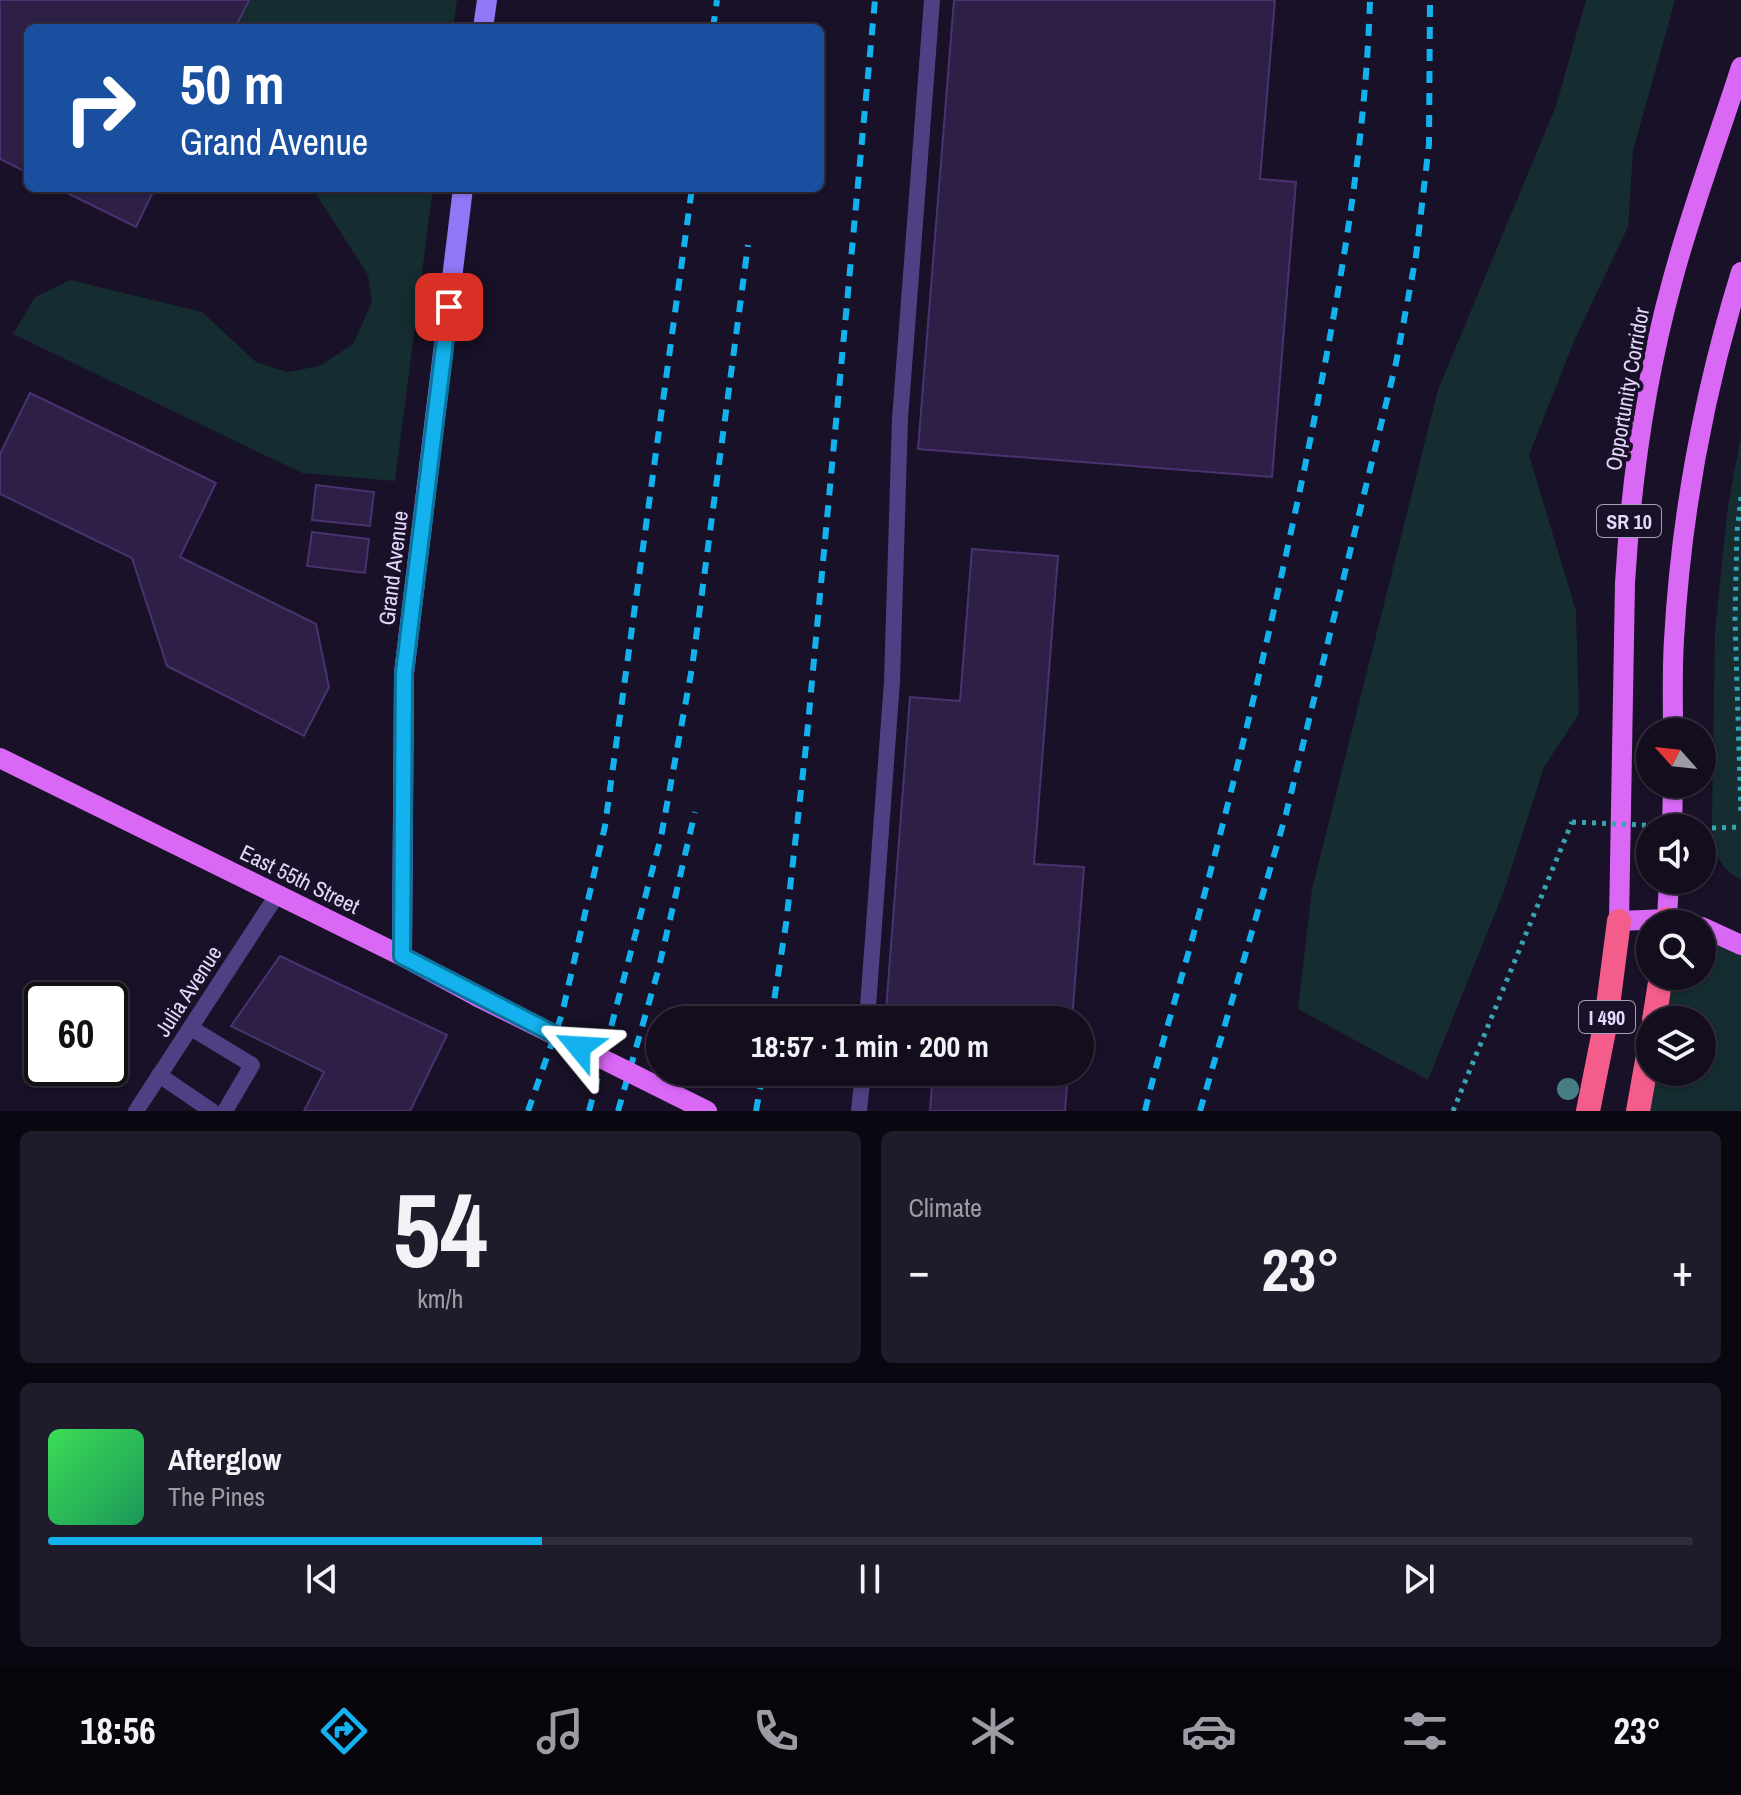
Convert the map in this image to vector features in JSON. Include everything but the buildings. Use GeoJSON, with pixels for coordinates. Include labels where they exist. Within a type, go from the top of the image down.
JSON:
{"type":"FeatureCollection","features":[{"type":"Feature","properties":{"kind":"highway","name":"I 490"},"geometry":{"type":"LineString","coordinates":[[1588,1111],[1606,1021],[1619,921]]}},
{"type":"Feature","properties":{"kind":"highway","name":"I 490"},"geometry":{"type":"LineString","coordinates":[[1638,1111],[1642,1086]]}},
{"type":"Feature","properties":{"kind":"main road","name":"Opportunity Corridor"},"geometry":{"type":"LineString","coordinates":[[1619,921],[1625,583],[1640,433],[1672,281],[1741,67]]}},
{"type":"Feature","properties":{"kind":"main road","name":"SR 10"},"geometry":{"type":"LineString","coordinates":[[1673,718],[1674,642],[1692,471],[1717,353],[1741,272]]}},
{"type":"Feature","properties":{"kind":"main road","name":"East 55th Street"},"geometry":{"type":"LineString","coordinates":[[0,758],[402,956],[707,1111]]}},
{"type":"Feature","properties":{"kind":"main road"},"geometry":{"type":"LineString","coordinates":[[1619,921],[1636,921]]}},
{"type":"Feature","properties":{"kind":"main road"},"geometry":{"type":"LineString","coordinates":[[1716,933],[1741,945]]}},
{"type":"Feature","properties":{"kind":"street"},"geometry":{"type":"LineString","coordinates":[[484,24],[487,0]]}},
{"type":"Feature","properties":{"kind":"street","name":"Grand Avenue"},"geometry":{"type":"LineString","coordinates":[[402,956],[404,673],[463,192]]}},
{"type":"Feature","properties":{"kind":"lane"},"geometry":{"type":"LineString","coordinates":[[868,1006],[891,692],[900,419],[932,0]]}},
{"type":"Feature","properties":{"kind":"lane","name":"Julia Avenue"},"geometry":{"type":"LineString","coordinates":[[136,1111],[277,895]]}},
{"type":"Feature","properties":{"kind":"lane"},"geometry":{"type":"LineString","coordinates":[[191,1028],[252,1065],[225,1111]]}},
{"type":"Feature","properties":{"kind":"lane"},"geometry":{"type":"LineString","coordinates":[[159,1075],[212,1111]]}},
{"type":"Feature","properties":{"kind":"lane"},"geometry":{"type":"LineString","coordinates":[[859,1111],[862,1086]]}},
{"type":"Feature","properties":{"kind":"path"},"geometry":{"type":"LineString","coordinates":[[1741,497],[1735,619],[1741,815]]}},
{"type":"Feature","properties":{"kind":"path"},"geometry":{"type":"LineString","coordinates":[[1453,1111],[1572,822],[1741,827]]}},
{"type":"Feature","properties":{"kind":"green space"},"geometry":{"type":"Polygon","coordinates":[[[249,0],[457,0],[454,24],[237,24],[249,0]]]}},
{"type":"Feature","properties":{"kind":"green space"},"geometry":{"type":"Polygon","coordinates":[[[1586,0],[1675,0],[1633,151],[1628,227],[1574,341],[1529,455],[1576,611],[1579,714],[1544,767],[1504,891],[1428,1080],[1298,1009],[1312,889],[1438,390],[1556,106],[1586,0]]]}},
{"type":"Feature","properties":{"kind":"green space"},"geometry":{"type":"Polygon","coordinates":[[[315,192],[432,192],[395,481],[302,473],[13,334],[35,297],[70,280],[202,312],[256,362],[287,372],[320,366],[353,344],[372,302],[368,275],[315,192]]]}},
{"type":"Feature","properties":{"kind":"green space"},"geometry":{"type":"Polygon","coordinates":[[[1741,435],[1741,880],[1726,868],[1717,854],[1716,814],[1712,814],[1712,798],[1716,798],[1715,631],[1727,513],[1741,435]]]}},
{"type":"Feature","properties":{"kind":"green space"},"geometry":{"type":"Polygon","coordinates":[[[1716,933],[1741,945],[1741,1111],[1638,1111],[1646,1086],[1716,1086],[1716,1006],[1656,1006],[1659,990],[1716,990],[1716,933]]]}},
{"type":"Feature","properties":{"kind":"railway"},"geometry":{"type":"LineString","coordinates":[[714,24],[717,0]]}},
{"type":"Feature","properties":{"kind":"railway"},"geometry":{"type":"LineString","coordinates":[[773,1006],[786,924],[806,746],[875,0]]}},
{"type":"Feature","properties":{"kind":"railway"},"geometry":{"type":"LineString","coordinates":[[1145,1111],[1239,761],[1305,466],[1347,234],[1362,118],[1370,0]]}},
{"type":"Feature","properties":{"kind":"railway"},"geometry":{"type":"LineString","coordinates":[[1200,1111],[1286,814],[1396,363],[1416,256],[1429,144],[1430,0]]}},
{"type":"Feature","properties":{"kind":"railway"},"geometry":{"type":"LineString","coordinates":[[528,1111],[562,1014],[605,826],[691,192]]}},
{"type":"Feature","properties":{"kind":"railway"},"geometry":{"type":"LineString","coordinates":[[589,1111],[661,837],[692,668],[748,245]]}},
{"type":"Feature","properties":{"kind":"railway"},"geometry":{"type":"LineString","coordinates":[[618,1111],[658,971],[695,812]]}},
{"type":"Feature","properties":{"kind":"railway"},"geometry":{"type":"LineString","coordinates":[[756,1111],[760,1086]]}},
{"type":"Feature","properties":{"kind":"route"},"geometry":{"type":"LineString","coordinates":[[449,307],[404,673],[402,956],[579,1047]]}}]}
